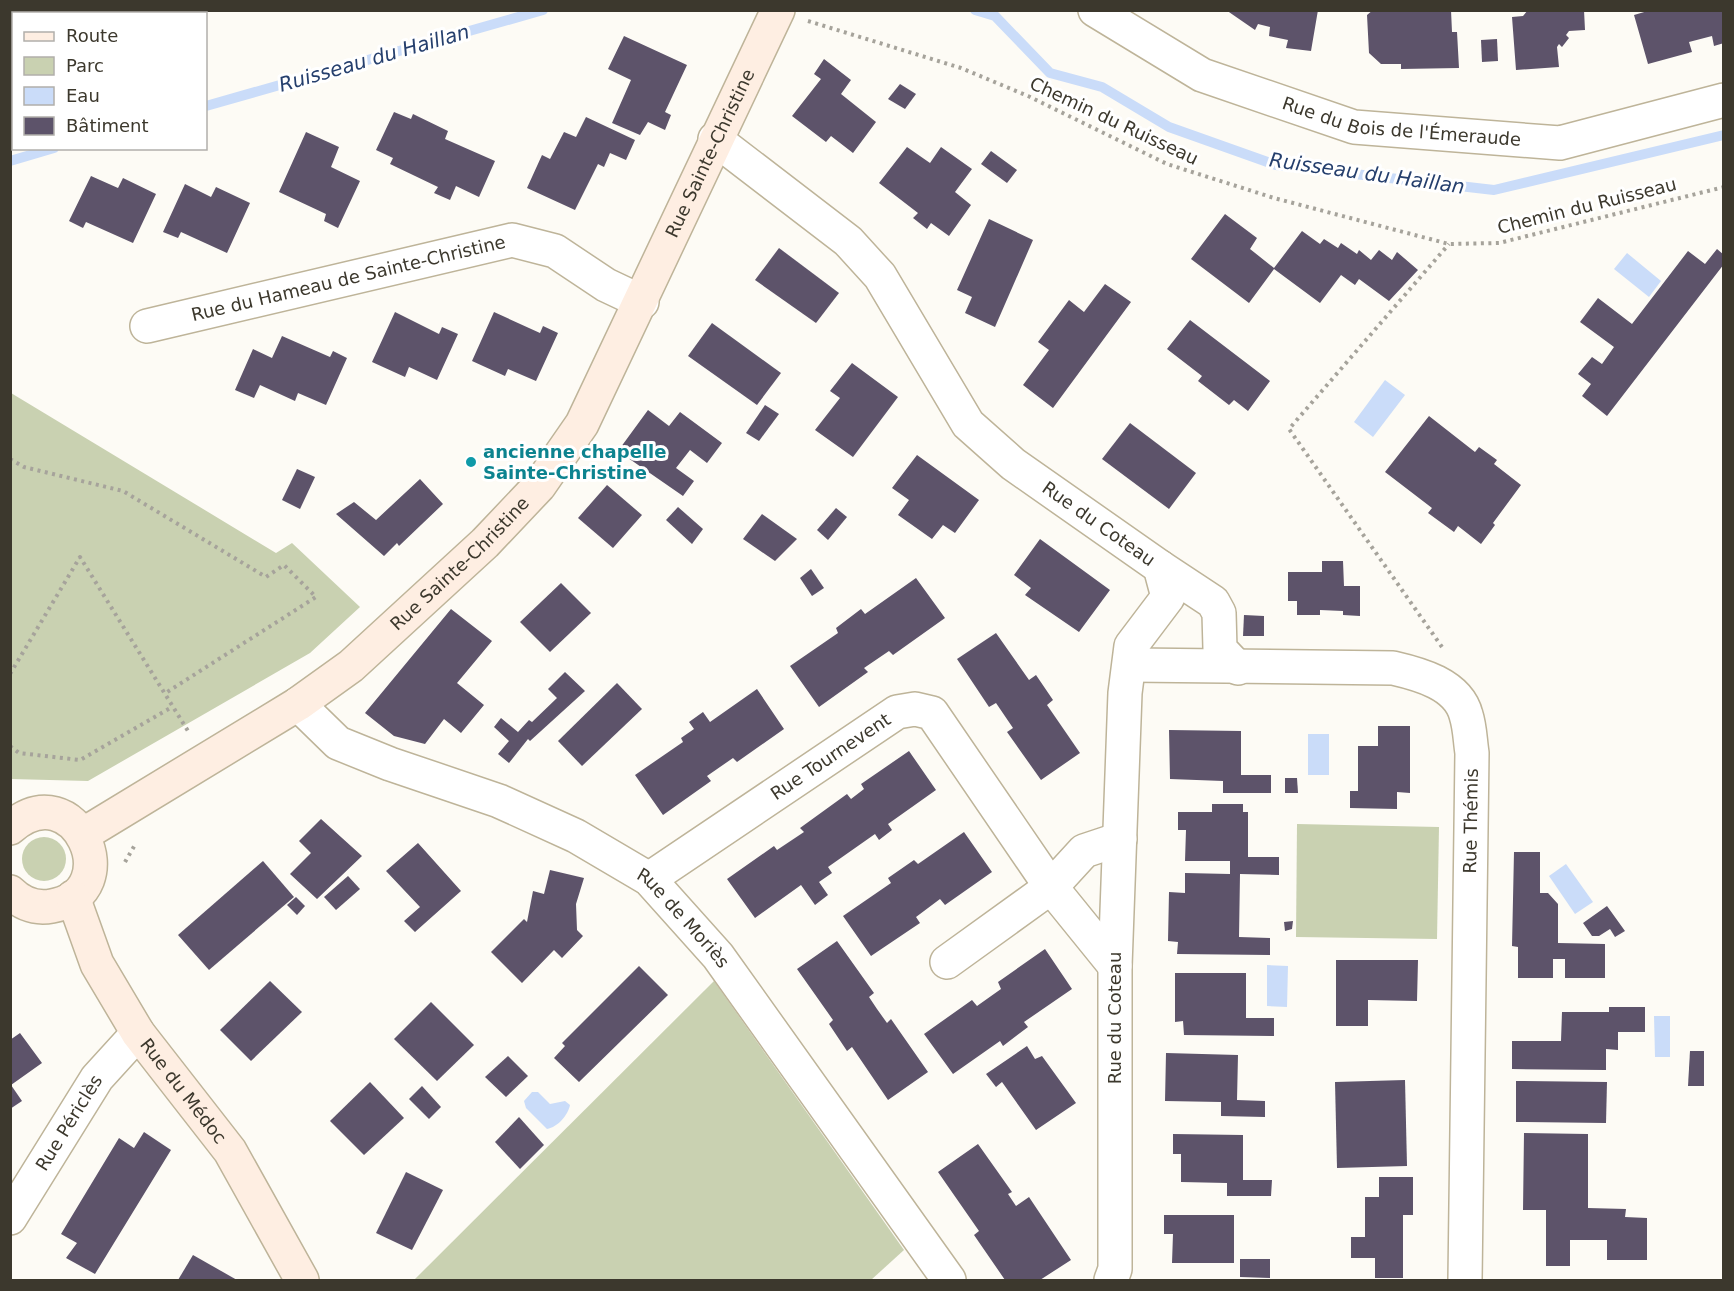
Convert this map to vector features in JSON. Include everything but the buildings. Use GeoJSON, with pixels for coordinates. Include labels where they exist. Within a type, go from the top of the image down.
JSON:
{"type":"FeatureCollection","features":[{"type":"Feature","properties":{"kind":"street","name":"Rue du Bois de l'Émeraude"},"geometry":{"type":"LineString","coordinates":[[1095,10],[1202,75],[1354,127],[1560,143],[1724,100]]}},
{"type":"Feature","properties":{"kind":"street","name":"Rue Sainte-Christine"},"geometry":{"type":"LineString","coordinates":[[84,834],[298,704],[351,666],[485,543],[539,486],[582,424],[642,302],[715,139],[778,11]]}},
{"type":"Feature","properties":{"kind":"street","name":"Rue du Coteau"},"geometry":{"type":"LineString","coordinates":[[715,139],[848,241],[880,276],[968,424],[1013,464],[1160,567],[1168,597],[1131,646],[1131,665],[1125,693],[1115,966],[1115,1269],[1111,1281]]}},
{"type":"Feature","properties":{"kind":"street","name":"Rue du Hameau de Sainte-Christine"},"geometry":{"type":"LineString","coordinates":[[147,326],[512,240],[555,251],[606,285],[642,302]]}},
{"type":"Feature","properties":{"kind":"street"},"geometry":{"type":"LineString","coordinates":[[1160,567],[1213,602],[1219,613],[1220,649],[1238,668]]}},
{"type":"Feature","properties":{"kind":"street","name":"Rue Thémis"},"geometry":{"type":"LineString","coordinates":[[1131,665],[1393,668],[1420,674],[1430,679],[1458,699],[1466,713],[1472,753],[1465,1281]]}},
{"type":"Feature","properties":{"kind":"street","name":"Rue de Moriès"},"geometry":{"type":"LineString","coordinates":[[298,704],[338,742],[390,764],[500,801],[576,836],[649,879],[718,956],[949,1281]]}},
{"type":"Feature","properties":{"kind":"street","name":"Rue Tournevent"},"geometry":{"type":"LineString","coordinates":[[649,879],[897,712],[915,709],[932,713],[1051,887],[1115,966]]}},
{"type":"Feature","properties":{"kind":"street"},"geometry":{"type":"LineString","coordinates":[[10,892],[29,905],[45,907],[60,905],[83,887],[89,875],[90,847],[84,834],[74,824],[48,813],[23,819],[11,827]]}},
{"type":"Feature","properties":{"kind":"street"},"geometry":{"type":"LineString","coordinates":[[947,962],[1051,887],[1084,851],[1120,839]]}},
{"type":"Feature","properties":{"kind":"street","name":"Rue du Médoc"},"geometry":{"type":"LineString","coordinates":[[73,897],[97,964],[138,1034],[231,1150],[302,1281]]}},
{"type":"Feature","properties":{"kind":"street","name":"Rue Périclès"},"geometry":{"type":"LineString","coordinates":[[10,1218],[97,1078],[138,1034]]}},
{"type":"Feature","properties":{"kind":"path","name":"Chemin du Ruisseau"},"geometry":{"type":"LineString","coordinates":[[778,11],[961,69],[1028,96],[1167,164],[1264,195],[1449,244],[1498,243],[1724,187]]}},
{"type":"Feature","properties":{"kind":"path"},"geometry":{"type":"LineString","coordinates":[[1430,679],[1444,650],[1289,429],[1449,244]]}},
{"type":"Feature","properties":{"kind":"path"},"geometry":{"type":"LineString","coordinates":[[10,459],[24,467],[123,492],[266,577],[284,565],[316,597],[164,694]]}},
{"type":"Feature","properties":{"kind":"path"},"geometry":{"type":"LineString","coordinates":[[10,674],[80,557],[191,736]]}},
{"type":"Feature","properties":{"kind":"path"},"geometry":{"type":"LineString","coordinates":[[10,746],[19,753],[80,760],[172,707]]}},
{"type":"Feature","properties":{"kind":"green space"},"geometry":{"type":"Polygon","coordinates":[[[11,393],[276,553],[292,543],[360,607],[310,653],[88,781],[11,779],[11,393]]]}},
{"type":"Feature","properties":{"kind":"green space"},"geometry":{"type":"Polygon","coordinates":[[[1297,824],[1439,827],[1437,939],[1296,937],[1297,824]]]}},
{"type":"Feature","properties":{"kind":"green space"},"geometry":{"type":"Polygon","coordinates":[[[44,837],[53,838],[60,843],[65,850],[65,868],[60,875],[53,880],[44,881],[35,880],[28,875],[23,868],[22,859],[23,850],[28,843],[35,838],[44,837]]]}},
{"type":"Feature","properties":{"kind":"green space"},"geometry":{"type":"Polygon","coordinates":[[[714,981],[904,1250],[871,1280],[414,1280],[714,981]]]}},
{"type":"Feature","properties":{"kind":"water"},"geometry":{"type":"Polygon","coordinates":[[[1627,253],[1661,281],[1649,297],[1614,269],[1627,253]]]}},
{"type":"Feature","properties":{"kind":"water"},"geometry":{"type":"Polygon","coordinates":[[[1385,380],[1405,395],[1373,437],[1354,422],[1385,380]]]}},
{"type":"Feature","properties":{"kind":"water"},"geometry":{"type":"Polygon","coordinates":[[[1308,734],[1329,734],[1329,775],[1308,775],[1308,734]]]}},
{"type":"Feature","properties":{"kind":"water"},"geometry":{"type":"Polygon","coordinates":[[[1566,864],[1593,902],[1575,914],[1549,876],[1566,864]]]}},
{"type":"Feature","properties":{"kind":"water"},"geometry":{"type":"Polygon","coordinates":[[[1267,965],[1288,966],[1287,1007],[1267,1006],[1267,965]]]}},
{"type":"Feature","properties":{"kind":"water"},"geometry":{"type":"Polygon","coordinates":[[[1654,1016],[1670,1016],[1670,1057],[1655,1057],[1654,1016]]]}},
{"type":"Feature","properties":{"kind":"water"},"geometry":{"type":"Polygon","coordinates":[[[532,1092],[538,1092],[550,1104],[565,1101],[570,1105],[559,1123],[547,1129],[526,1108],[524,1101],[532,1092]]]}},
{"type":"Feature","properties":{"kind":"waterway","name":"Ruisseau du Haillan"},"geometry":{"type":"LineString","coordinates":[[207,106],[543,10]]}},
{"type":"Feature","properties":{"kind":"waterway","name":"Ruisseau du Haillan"},"geometry":{"type":"LineString","coordinates":[[975,10],[995,16],[1050,73],[1102,87],[1169,127],[1276,165],[1494,190],[1724,135]]}},
{"type":"Feature","properties":{"kind":"waterway","name":"Ruisseau du Haillan"},"geometry":{"type":"LineString","coordinates":[[10,161],[47,150]]}},
{"type":"Feature","properties":{"kind":"place","name":"ancienne chapelle Sainte-Christine"},"geometry":{"type":"Point","coordinates":[471,462]}}]}
